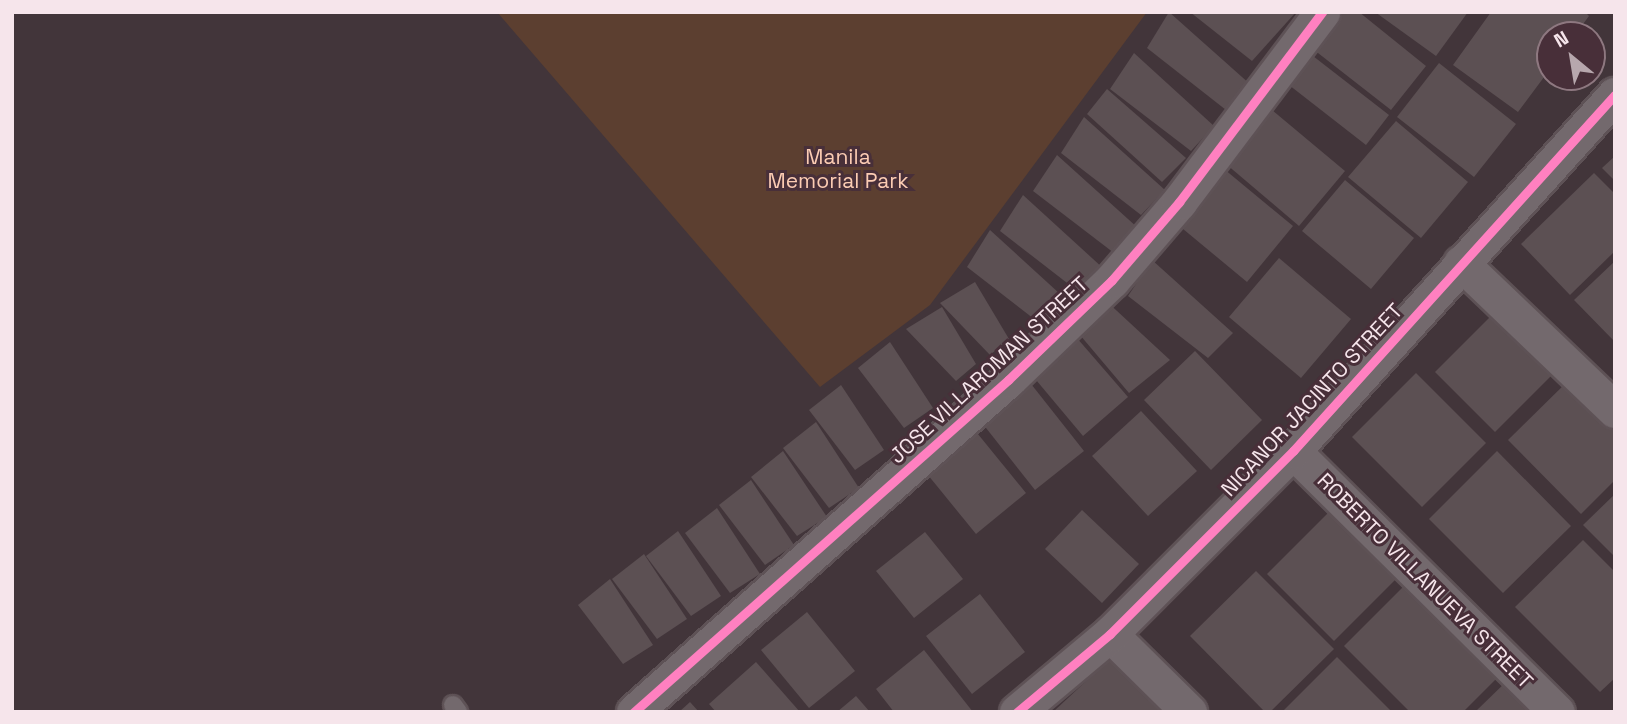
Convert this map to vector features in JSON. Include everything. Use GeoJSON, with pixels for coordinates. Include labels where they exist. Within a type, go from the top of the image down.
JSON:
{"type":"FeatureCollection","features":[{"type":"Feature","properties":{"kind":"street","name":"JOSE VILLAROMAN STREET"},"geometry":{"type":"LineString","coordinates":[[634,712],[1008,380],[1112,280],[1179,202],[1322,12]]}},
{"type":"Feature","properties":{"kind":"street","name":"NICANOR JACINTO STREET"},"geometry":{"type":"LineString","coordinates":[[1017,712],[1110,634],[1293,451],[1615,95]]}},
{"type":"Feature","properties":{"kind":"street"},"geometry":{"type":"LineString","coordinates":[[1461,263],[1615,410]]}},
{"type":"Feature","properties":{"kind":"street","name":"ROBERTO VILLANUEVA STREET"},"geometry":{"type":"LineString","coordinates":[[1293,451],[1557,712]]}},
{"type":"Feature","properties":{"kind":"street"},"geometry":{"type":"LineString","coordinates":[[1110,634],[1189,712]]}},
{"type":"Feature","properties":{"kind":"green space","name":"Manila Memorial Park"},"geometry":{"type":"Polygon","coordinates":[[[497,12],[1147,12],[930,305],[820,387],[497,12]]]}},
{"type":"Feature","properties":{"kind":"building"},"geometry":{"type":"Polygon","coordinates":[[[1169,12],[1251,85],[1226,110],[1147,48],[1169,12]]]}},
{"type":"Feature","properties":{"kind":"building"},"geometry":{"type":"Polygon","coordinates":[[[1190,12],[1296,12],[1252,61],[1190,12]]]}},
{"type":"Feature","properties":{"kind":"building"},"geometry":{"type":"Polygon","coordinates":[[[1336,12],[1359,12],[1426,66],[1391,110],[1309,46],[1336,12]]]}},
{"type":"Feature","properties":{"kind":"building"},"geometry":{"type":"Polygon","coordinates":[[[1375,12],[1468,12],[1436,56],[1375,12]]]}},
{"type":"Feature","properties":{"kind":"building"},"geometry":{"type":"Polygon","coordinates":[[[1491,12],[1585,12],[1589,16],[1585,21],[1536,21],[1536,88],[1518,112],[1453,65],[1491,12]]]}},
{"type":"Feature","properties":{"kind":"building"},"geometry":{"type":"Polygon","coordinates":[[[1304,49],[1389,115],[1366,145],[1280,78],[1304,49]]]}},
{"type":"Feature","properties":{"kind":"building"},"geometry":{"type":"Polygon","coordinates":[[[1134,53],[1214,126],[1191,151],[1110,89],[1134,53]]]}},
{"type":"Feature","properties":{"kind":"building"},"geometry":{"type":"Polygon","coordinates":[[[1439,63],[1516,124],[1474,177],[1397,117],[1439,63]]]}},
{"type":"Feature","properties":{"kind":"building"},"geometry":{"type":"Polygon","coordinates":[[[1107,89],[1186,158],[1162,182],[1087,114],[1107,89]]]}},
{"type":"Feature","properties":{"kind":"building"},"geometry":{"type":"Polygon","coordinates":[[[1272,110],[1345,171],[1299,226],[1226,164],[1272,110]]]}},
{"type":"Feature","properties":{"kind":"building"},"geometry":{"type":"Polygon","coordinates":[[[1084,117],[1165,190],[1141,215],[1061,153],[1084,117]]]}},
{"type":"Feature","properties":{"kind":"building"},"geometry":{"type":"Polygon","coordinates":[[[1396,121],[1468,182],[1421,238],[1348,177],[1396,121]]]}},
{"type":"Feature","properties":{"kind":"building"},"geometry":{"type":"Polygon","coordinates":[[[1057,155],[1138,228],[1114,253],[1033,191],[1057,155]]]}},
{"type":"Feature","properties":{"kind":"building"},"geometry":{"type":"Polygon","coordinates":[[[1615,156],[1615,181],[1602,168],[1615,156]]]}},
{"type":"Feature","properties":{"kind":"building"},"geometry":{"type":"Polygon","coordinates":[[[1218,164],[1293,226],[1247,282],[1171,219],[1218,164]]]}},
{"type":"Feature","properties":{"kind":"building"},"geometry":{"type":"Polygon","coordinates":[[[1594,173],[1615,194],[1615,251],[1570,295],[1521,244],[1594,173]]]}},
{"type":"Feature","properties":{"kind":"building"},"geometry":{"type":"Polygon","coordinates":[[[1345,180],[1414,238],[1371,289],[1302,231],[1345,180]]]}},
{"type":"Feature","properties":{"kind":"building"},"geometry":{"type":"Polygon","coordinates":[[[1023,195],[1104,269],[1080,293],[1000,231],[1023,195]]]}},
{"type":"Feature","properties":{"kind":"building"},"geometry":{"type":"Polygon","coordinates":[[[990,230],[1071,304],[1047,329],[967,267],[990,230]]]}},
{"type":"Feature","properties":{"kind":"building"},"geometry":{"type":"Polygon","coordinates":[[[1279,258],[1351,319],[1301,378],[1229,317],[1279,258]]]}},
{"type":"Feature","properties":{"kind":"building"},"geometry":{"type":"Polygon","coordinates":[[[1152,260],[1233,333],[1208,358],[1128,296],[1152,260]]]}},
{"type":"Feature","properties":{"kind":"building"},"geometry":{"type":"Polygon","coordinates":[[[1615,261],[1615,342],[1574,300],[1615,261]]]}},
{"type":"Feature","properties":{"kind":"building"},"geometry":{"type":"Polygon","coordinates":[[[975,282],[1009,339],[990,355],[940,303],[975,282]]]}},
{"type":"Feature","properties":{"kind":"building"},"geometry":{"type":"Polygon","coordinates":[[[1103,298],[1170,360],[1129,393],[1080,335],[1103,298]]]}},
{"type":"Feature","properties":{"kind":"building"},"geometry":{"type":"Polygon","coordinates":[[[942,307],[976,364],[956,381],[906,329],[942,307]]]}},
{"type":"Feature","properties":{"kind":"building"},"geometry":{"type":"Polygon","coordinates":[[[1497,310],[1557,370],[1495,432],[1435,372],[1497,310]]]}},
{"type":"Feature","properties":{"kind":"building"},"geometry":{"type":"Polygon","coordinates":[[[1070,330],[1128,397],[1083,436],[1026,368],[1070,330]]]}},
{"type":"Feature","properties":{"kind":"building"},"geometry":{"type":"Polygon","coordinates":[[[890,342],[933,408],[904,428],[858,368],[890,342]]]}},
{"type":"Feature","properties":{"kind":"building"},"geometry":{"type":"Polygon","coordinates":[[[1195,351],[1262,420],[1211,470],[1144,400],[1195,351]]]}},
{"type":"Feature","properties":{"kind":"building"},"geometry":{"type":"Polygon","coordinates":[[[1416,373],[1486,443],[1422,507],[1352,437],[1416,373]]]}},
{"type":"Feature","properties":{"kind":"building"},"geometry":{"type":"Polygon","coordinates":[[[1024,375],[1084,451],[1035,490],[975,414],[1024,375]]]}},
{"type":"Feature","properties":{"kind":"building"},"geometry":{"type":"Polygon","coordinates":[[[1572,377],[1615,419],[1615,480],[1581,514],[1508,440],[1572,377]]]}},
{"type":"Feature","properties":{"kind":"building"},"geometry":{"type":"Polygon","coordinates":[[[841,385],[884,450],[855,470],[809,410],[841,385]]]}},
{"type":"Feature","properties":{"kind":"building"},"geometry":{"type":"Polygon","coordinates":[[[1141,411],[1197,471],[1148,516],[1092,456],[1141,411]]]}},
{"type":"Feature","properties":{"kind":"building"},"geometry":{"type":"Polygon","coordinates":[[[816,422],[859,488],[829,508],[783,448],[816,422]]]}},
{"type":"Feature","properties":{"kind":"building"},"geometry":{"type":"Polygon","coordinates":[[[969,423],[1026,493],[976,534],[919,464],[969,423]]]}},
{"type":"Feature","properties":{"kind":"building"},"geometry":{"type":"Polygon","coordinates":[[[783,451],[827,517],[797,536],[751,477],[783,451]]]}},
{"type":"Feature","properties":{"kind":"building"},"geometry":{"type":"Polygon","coordinates":[[[1497,451],[1571,526],[1503,593],[1429,519],[1497,451]]]}},
{"type":"Feature","properties":{"kind":"building"},"geometry":{"type":"Polygon","coordinates":[[[751,480],[794,545],[765,565],[719,505],[751,480]]]}},
{"type":"Feature","properties":{"kind":"building"},"geometry":{"type":"Polygon","coordinates":[[[1615,494],[1615,557],[1583,525],[1615,494]]]}},
{"type":"Feature","properties":{"kind":"building"},"geometry":{"type":"Polygon","coordinates":[[[1335,506],[1402,573],[1334,641],[1267,574],[1335,506]]]}},
{"type":"Feature","properties":{"kind":"building"},"geometry":{"type":"Polygon","coordinates":[[[717,508],[760,574],[730,593],[685,533],[717,508]]]}},
{"type":"Feature","properties":{"kind":"building"},"geometry":{"type":"Polygon","coordinates":[[[1082,510],[1139,564],[1102,603],[1045,549],[1082,510]]]}},
{"type":"Feature","properties":{"kind":"building"},"geometry":{"type":"Polygon","coordinates":[[[678,531],[721,596],[691,616],[646,556],[678,531]]]}},
{"type":"Feature","properties":{"kind":"building"},"geometry":{"type":"Polygon","coordinates":[[[925,532],[963,579],[914,618],[876,571],[925,532]]]}},
{"type":"Feature","properties":{"kind":"building"},"geometry":{"type":"Polygon","coordinates":[[[1583,540],[1615,572],[1615,678],[1600,692],[1515,607],[1583,540]]]}},
{"type":"Feature","properties":{"kind":"building"},"geometry":{"type":"Polygon","coordinates":[[[644,554],[687,619],[657,639],[612,579],[644,554]]]}},
{"type":"Feature","properties":{"kind":"building"},"geometry":{"type":"Polygon","coordinates":[[[1256,571],[1334,649],[1270,712],[1265,712],[1190,636],[1256,571]]]}},
{"type":"Feature","properties":{"kind":"building"},"geometry":{"type":"Polygon","coordinates":[[[610,579],[653,645],[623,664],[578,605],[610,579]]]}},
{"type":"Feature","properties":{"kind":"building"},"geometry":{"type":"Polygon","coordinates":[[[1411,579],[1503,672],[1463,712],[1410,712],[1344,646],[1411,579]]]}},
{"type":"Feature","properties":{"kind":"building"},"geometry":{"type":"Polygon","coordinates":[[[980,594],[1025,652],[972,694],[926,636],[980,594]]]}},
{"type":"Feature","properties":{"kind":"building"},"geometry":{"type":"Polygon","coordinates":[[[807,612],[855,671],[809,708],[761,650],[807,612]]]}},
{"type":"Feature","properties":{"kind":"building"},"geometry":{"type":"Polygon","coordinates":[[[924,650],[973,712],[894,712],[876,689],[924,650]]]}},
{"type":"Feature","properties":{"kind":"building"},"geometry":{"type":"Polygon","coordinates":[[[1114,655],[1164,709],[1162,712],[1053,712],[1114,655]]]}},
{"type":"Feature","properties":{"kind":"building"},"geometry":{"type":"Polygon","coordinates":[[[1337,657],[1392,712],[1282,712],[1337,657]]]}},
{"type":"Feature","properties":{"kind":"building"},"geometry":{"type":"Polygon","coordinates":[[[756,662],[800,712],[716,712],[709,704],[756,662]]]}},
{"type":"Feature","properties":{"kind":"building"},"geometry":{"type":"Polygon","coordinates":[[[1510,678],[1544,712],[1475,712],[1510,678]]]}},
{"type":"Feature","properties":{"kind":"building"},"geometry":{"type":"Polygon","coordinates":[[[856,696],[870,712],[837,712],[856,696]]]}},
{"type":"Feature","properties":{"kind":"building"},"geometry":{"type":"Polygon","coordinates":[[[690,702],[699,712],[679,712],[690,702]]]}},
{"type":"Feature","properties":{"kind":"cycle path"},"geometry":{"type":"LineString","coordinates":[[634,712],[1008,380],[1112,280],[1179,202],[1322,12]]}},
{"type":"Feature","properties":{"kind":"cycle path"},"geometry":{"type":"LineString","coordinates":[[1017,712],[1110,634],[1293,451],[1615,95]]}}]}
